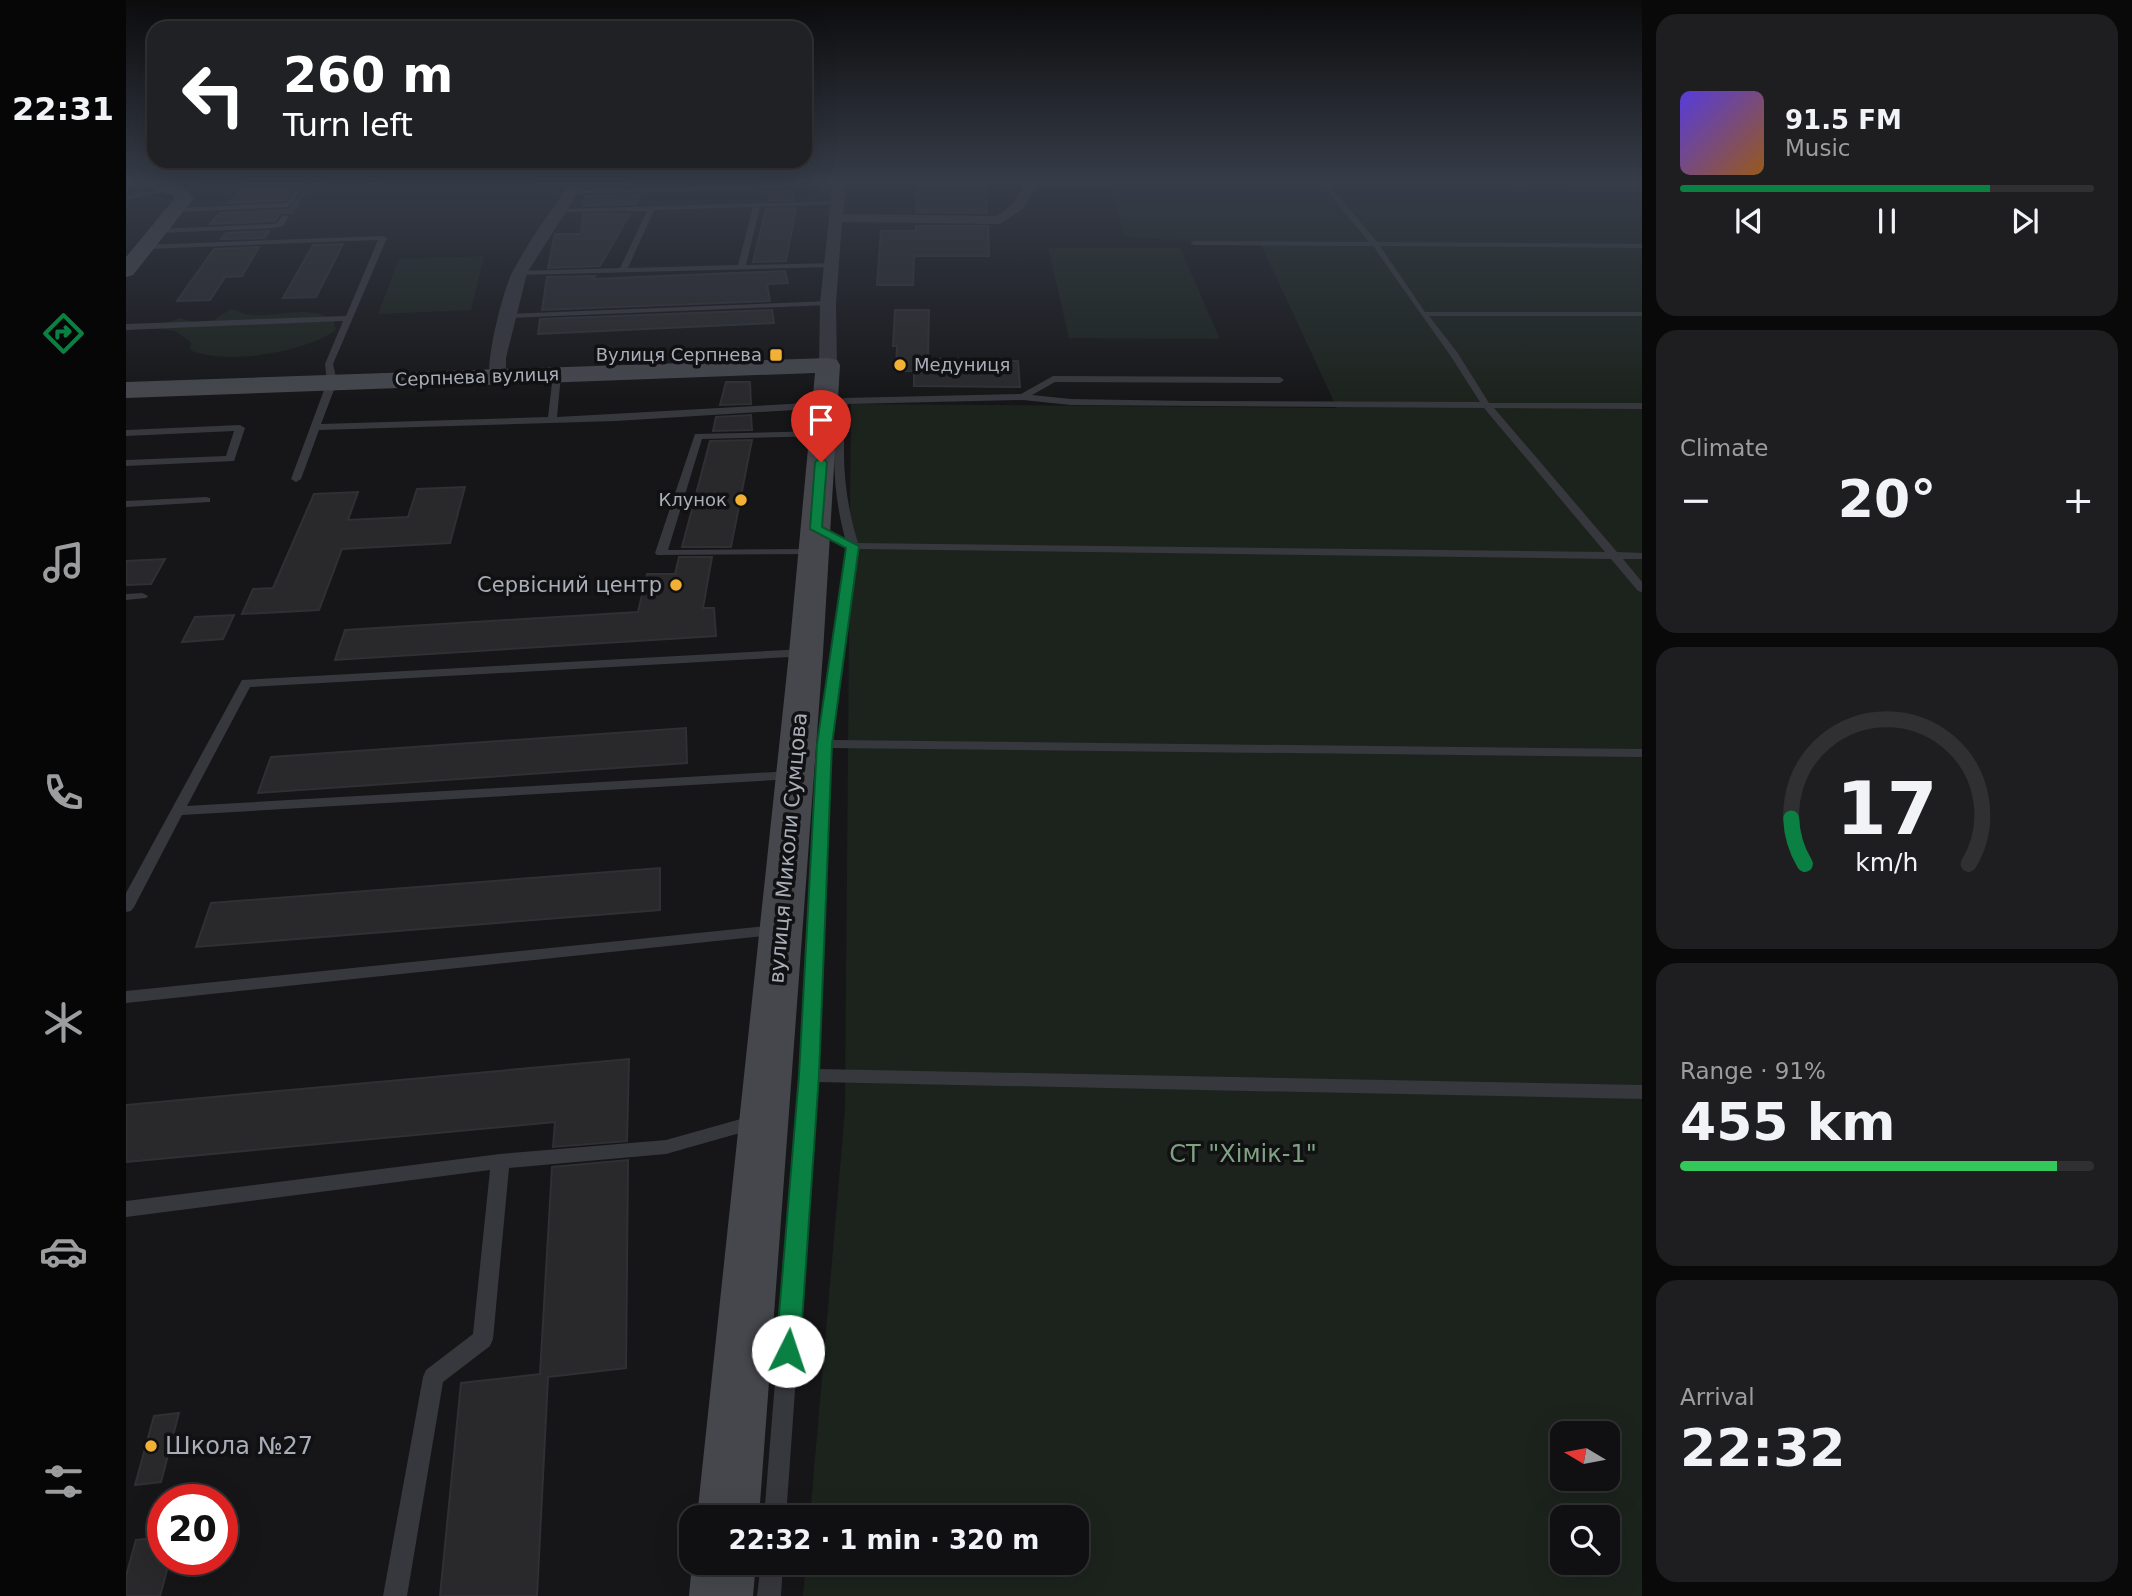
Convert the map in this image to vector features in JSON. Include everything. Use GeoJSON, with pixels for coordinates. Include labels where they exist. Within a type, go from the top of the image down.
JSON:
{"type":"FeatureCollection","features":[{"type":"Feature","properties":{"kind":"street"},"geometry":{"type":"LineString","coordinates":[[126,271],[141,253]]}},
{"type":"Feature","properties":{"kind":"street"},"geometry":{"type":"LineString","coordinates":[[497,377],[497,358],[519,272],[531,253]]}},
{"type":"Feature","properties":{"kind":"street","name":"вулиця Миколи Сумцова"},"geometry":{"type":"LineString","coordinates":[[729,1505],[815,540],[830,401],[828,303],[833,253]]}},
{"type":"Feature","properties":{"kind":"street","name":"Серпнева вулиця"},"geometry":{"type":"LineString","coordinates":[[126,390],[773,365],[830,401]]}},
{"type":"Feature","properties":{"kind":"street"},"geometry":{"type":"LineString","coordinates":[[721,1596],[723,1575]]}},
{"type":"Feature","properties":{"kind":"lane"},"geometry":{"type":"LineString","coordinates":[[296,479],[332,382],[329,364],[376,253]]}},
{"type":"Feature","properties":{"kind":"lane"},"geometry":{"type":"LineString","coordinates":[[623,270],[631,253]]}},
{"type":"Feature","properties":{"kind":"lane"},"geometry":{"type":"LineString","coordinates":[[742,267],[745,253]]}},
{"type":"Feature","properties":{"kind":"lane"},"geometry":{"type":"LineString","coordinates":[[1381,253],[1454,355],[1486,405],[1616,555],[1642,589]]}},
{"type":"Feature","properties":{"kind":"lane"},"geometry":{"type":"LineString","coordinates":[[519,272],[832,265]]}},
{"type":"Feature","properties":{"kind":"lane"},"geometry":{"type":"LineString","coordinates":[[508,316],[828,303]]}},
{"type":"Feature","properties":{"kind":"lane"},"geometry":{"type":"LineString","coordinates":[[1423,314],[1642,314]]}},
{"type":"Feature","properties":{"kind":"lane"},"geometry":{"type":"LineString","coordinates":[[126,327],[349,318]]}},
{"type":"Feature","properties":{"kind":"lane"},"geometry":{"type":"LineString","coordinates":[[552,420],[557,375]]}},
{"type":"Feature","properties":{"kind":"lane"},"geometry":{"type":"LineString","coordinates":[[1023,397],[1053,379],[1280,380]]}},
{"type":"Feature","properties":{"kind":"lane"},"geometry":{"type":"LineString","coordinates":[[315,426],[552,420],[830,401],[1023,397],[1084,402],[1642,406]]}},
{"type":"Feature","properties":{"kind":"lane"},"geometry":{"type":"LineString","coordinates":[[830,401],[698,436],[662,553],[815,540],[853,546],[1642,556]]}},
{"type":"Feature","properties":{"kind":"lane"},"geometry":{"type":"LineString","coordinates":[[776,1505],[809,1075],[825,744],[853,546],[843,518],[839,420],[830,401]]}},
{"type":"Feature","properties":{"kind":"lane"},"geometry":{"type":"LineString","coordinates":[[126,433],[240,428],[230,459],[126,463]]}},
{"type":"Feature","properties":{"kind":"lane"},"geometry":{"type":"LineString","coordinates":[[126,505],[206,500]]}},
{"type":"Feature","properties":{"kind":"lane"},"geometry":{"type":"LineString","coordinates":[[126,597],[142,596]]}},
{"type":"Feature","properties":{"kind":"lane"},"geometry":{"type":"LineString","coordinates":[[126,907],[246,683],[806,653]]}},
{"type":"Feature","properties":{"kind":"lane"},"geometry":{"type":"LineString","coordinates":[[825,744],[1642,753]]}},
{"type":"Feature","properties":{"kind":"lane"},"geometry":{"type":"LineString","coordinates":[[179,811],[794,775]]}},
{"type":"Feature","properties":{"kind":"lane"},"geometry":{"type":"LineString","coordinates":[[126,998],[781,929]]}},
{"type":"Feature","properties":{"kind":"lane"},"geometry":{"type":"LineString","coordinates":[[809,1075],[1642,1092]]}},
{"type":"Feature","properties":{"kind":"lane"},"geometry":{"type":"LineString","coordinates":[[126,1209],[500,1161],[666,1147],[763,1119]]}},
{"type":"Feature","properties":{"kind":"lane"},"geometry":{"type":"LineString","coordinates":[[395,1596],[433,1377],[483,1339],[500,1161]]}},
{"type":"Feature","properties":{"kind":"lane"},"geometry":{"type":"LineString","coordinates":[[769,1596],[771,1575]]}},
{"type":"Feature","properties":{"kind":"green space"},"geometry":{"type":"Polygon","coordinates":[[[1049,253],[1182,253],[1220,339],[1069,338],[1049,253]]]}},
{"type":"Feature","properties":{"kind":"green space","name":"СТ \"Хімік-1\""},"geometry":{"type":"Polygon","coordinates":[[[1265,253],[1642,253],[1642,1596],[803,1596],[805,1575],[1089,1575],[1089,1505],[811,1505],[845,1110],[851,404],[1337,408],[1265,253]]]}},
{"type":"Feature","properties":{"kind":"green space"},"geometry":{"type":"Polygon","coordinates":[[[484,256],[471,310],[378,314],[399,259],[484,256]]]}},
{"type":"Feature","properties":{"kind":"green space"},"geometry":{"type":"Polygon","coordinates":[[[231,309],[252,315],[304,312],[324,315],[333,320],[336,330],[323,338],[286,350],[244,357],[223,357],[190,350],[191,342],[175,331],[158,329],[160,325],[180,318],[193,322],[214,320],[231,309]]]}},
{"type":"Feature","properties":{"kind":"building"},"geometry":{"type":"Polygon","coordinates":[[[211,253],[255,253],[242,276],[225,277],[210,300],[177,301],[211,253]]]}},
{"type":"Feature","properties":{"kind":"building"},"geometry":{"type":"Polygon","coordinates":[[[308,253],[338,253],[316,297],[283,298],[308,253]]]}},
{"type":"Feature","properties":{"kind":"building"},"geometry":{"type":"Polygon","coordinates":[[[551,253],[607,253],[600,266],[548,268],[551,253]]]}},
{"type":"Feature","properties":{"kind":"building"},"geometry":{"type":"Polygon","coordinates":[[[755,253],[787,253],[786,261],[753,262],[755,253]]]}},
{"type":"Feature","properties":{"kind":"building"},"geometry":{"type":"Polygon","coordinates":[[[879,253],[989,253],[989,256],[914,256],[913,285],[877,285],[879,253]]]}},
{"type":"Feature","properties":{"kind":"building"},"geometry":{"type":"Polygon","coordinates":[[[785,271],[788,283],[767,284],[770,301],[542,310],[547,277],[595,276],[592,279],[785,271]]]}},
{"type":"Feature","properties":{"kind":"building"},"geometry":{"type":"Polygon","coordinates":[[[772,310],[774,323],[538,334],[540,319],[772,310]]]}},
{"type":"Feature","properties":{"kind":"building"},"geometry":{"type":"Polygon","coordinates":[[[895,310],[929,310],[928,359],[1018,361],[1020,387],[914,386],[914,371],[896,371],[897,346],[893,346],[895,310]]]}},
{"type":"Feature","properties":{"kind":"building"},"geometry":{"type":"Polygon","coordinates":[[[726,382],[750,382],[751,404],[720,405],[726,382]]]}},
{"type":"Feature","properties":{"kind":"building"},"geometry":{"type":"Polygon","coordinates":[[[751,415],[752,430],[713,431],[716,417],[751,415]]]}},
{"type":"Feature","properties":{"kind":"building"},"geometry":{"type":"Polygon","coordinates":[[[752,440],[731,547],[682,547],[710,441],[752,440]]]}},
{"type":"Feature","properties":{"kind":"building"},"geometry":{"type":"Polygon","coordinates":[[[465,487],[450,543],[342,549],[319,610],[242,614],[253,589],[273,588],[314,494],[358,492],[348,520],[408,517],[417,489],[465,487]]]}},
{"type":"Feature","properties":{"kind":"building"},"geometry":{"type":"Polygon","coordinates":[[[679,557],[712,557],[703,608],[714,608],[716,636],[335,660],[345,630],[638,612],[647,574],[675,574],[679,557]]]}},
{"type":"Feature","properties":{"kind":"building"},"geometry":{"type":"Polygon","coordinates":[[[165,559],[151,584],[126,585],[126,561],[165,559]]]}},
{"type":"Feature","properties":{"kind":"building"},"geometry":{"type":"Polygon","coordinates":[[[234,615],[223,639],[182,642],[195,617],[234,615]]]}},
{"type":"Feature","properties":{"kind":"building"},"geometry":{"type":"Polygon","coordinates":[[[686,728],[687,763],[258,793],[271,757],[686,728]]]}},
{"type":"Feature","properties":{"kind":"building"},"geometry":{"type":"Polygon","coordinates":[[[660,868],[660,910],[196,947],[211,903],[660,868]]]}},
{"type":"Feature","properties":{"kind":"building"},"geometry":{"type":"Polygon","coordinates":[[[629,1059],[627,1141],[553,1147],[555,1122],[126,1162],[126,1105],[629,1059]]]}},
{"type":"Feature","properties":{"kind":"building"},"geometry":{"type":"Polygon","coordinates":[[[628,1160],[626,1368],[548,1377],[537,1596],[440,1596],[461,1383],[540,1374],[552,1167],[628,1160]]]}},
{"type":"Feature","properties":{"kind":"building"},"geometry":{"type":"Polygon","coordinates":[[[179,1413],[161,1482],[135,1485],[154,1416],[179,1413]]]}},
{"type":"Feature","properties":{"kind":"building"},"geometry":{"type":"Polygon","coordinates":[[[147,1539],[147,1575],[166,1575],[160,1596],[126,1596],[126,1576],[136,1540],[147,1539]]]}},
{"type":"Feature","properties":{"kind":"place","name":"Вулиця Серпнева"},"geometry":{"type":"Point","coordinates":[776,355]}},
{"type":"Feature","properties":{"kind":"place","name":"Медуниця"},"geometry":{"type":"Point","coordinates":[900,365]}},
{"type":"Feature","properties":{"kind":"place","name":"Клунок"},"geometry":{"type":"Point","coordinates":[741,500]}},
{"type":"Feature","properties":{"kind":"place","name":"Сервісний центр"},"geometry":{"type":"Point","coordinates":[676,585]}},
{"type":"Feature","properties":{"kind":"place","name":"Школа №27"},"geometry":{"type":"Point","coordinates":[151,1446]}},
{"type":"Feature","properties":{"kind":"route"},"geometry":{"type":"LineString","coordinates":[[788,1351],[809,1075],[825,744],[853,546],[816,529],[821,462]]}}]}
